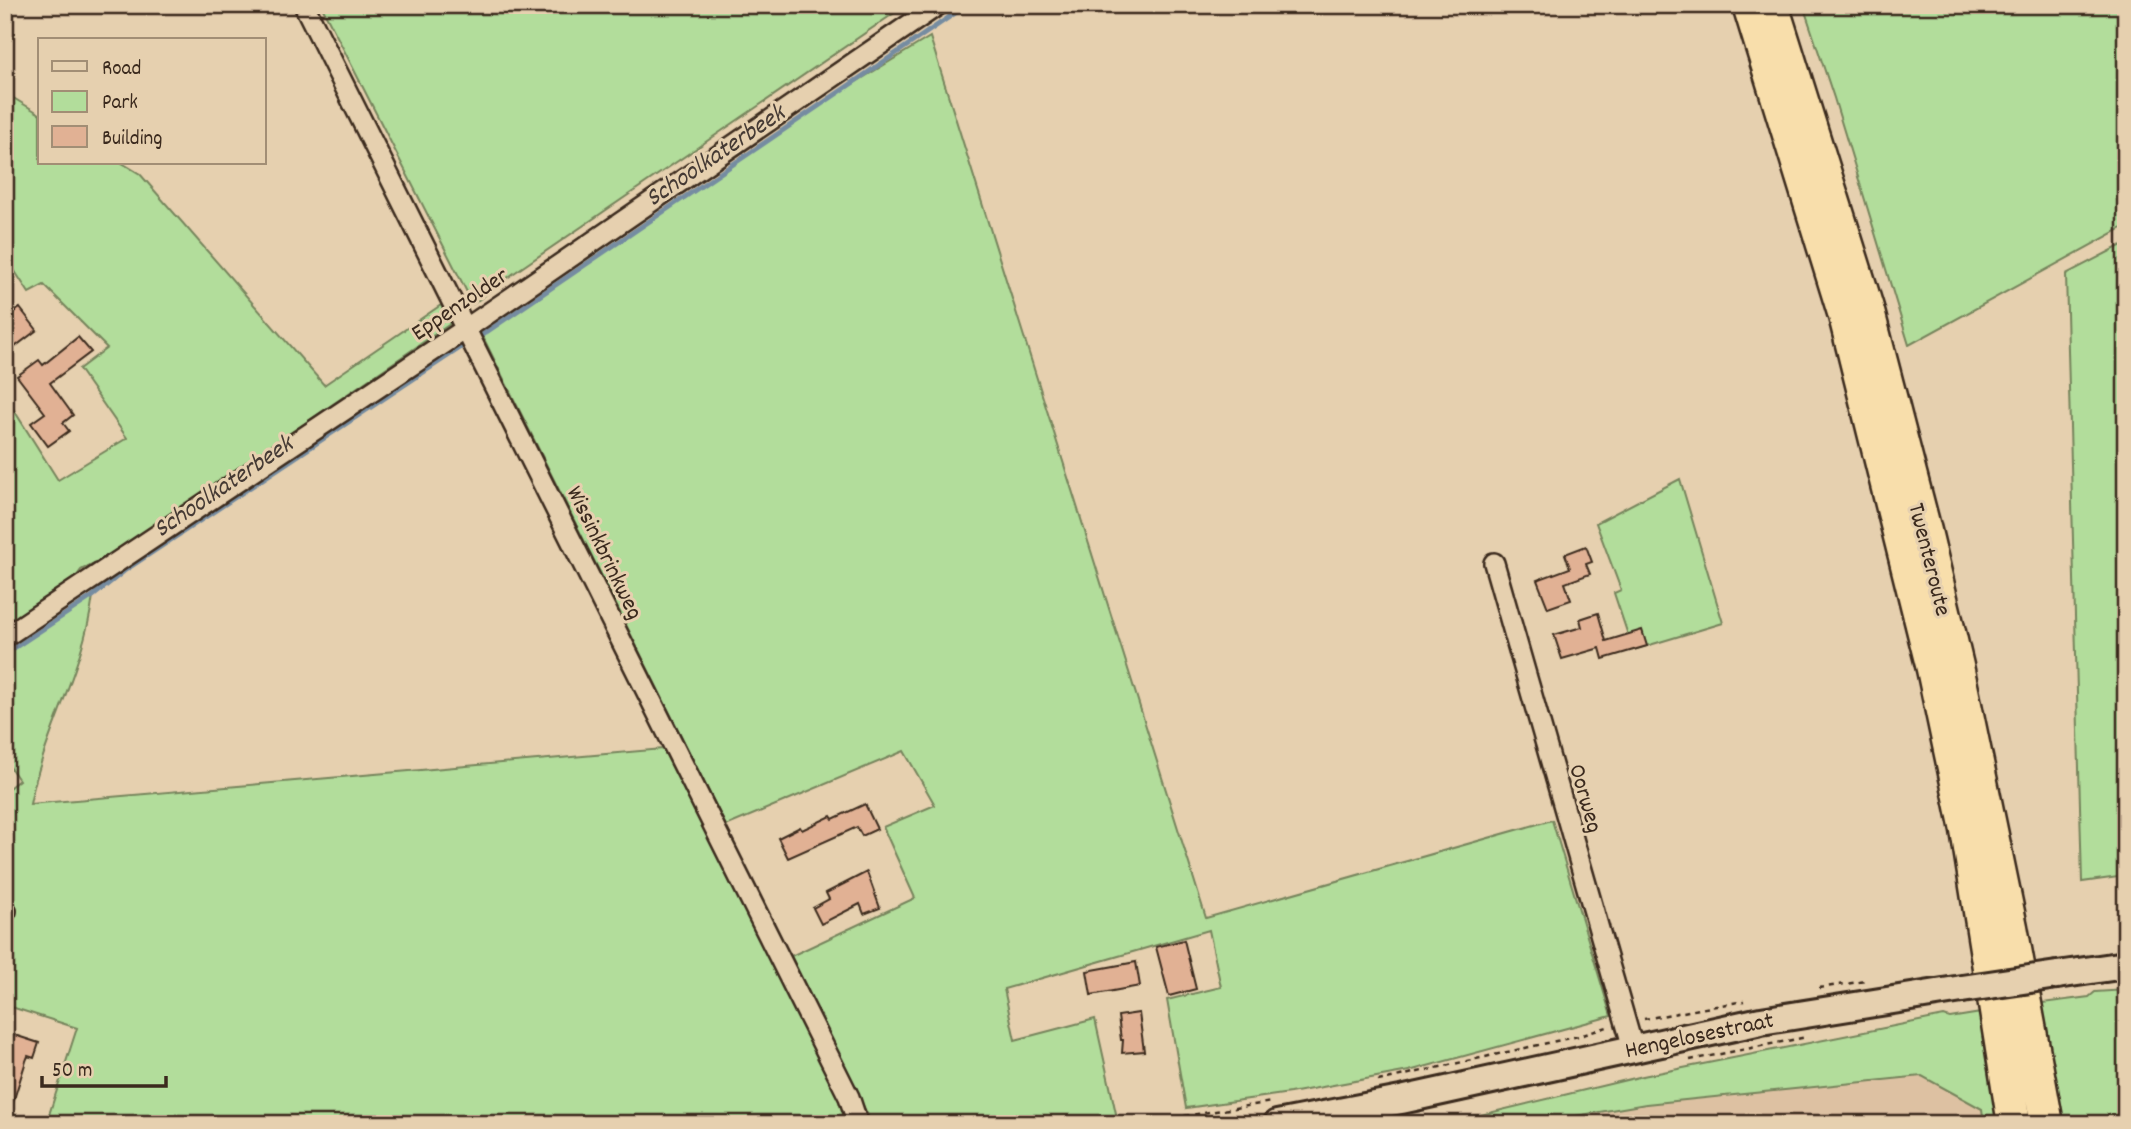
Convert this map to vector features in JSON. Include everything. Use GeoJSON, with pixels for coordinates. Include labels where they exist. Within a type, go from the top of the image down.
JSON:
{"type":"FeatureCollection","features":[{"type":"Feature","properties":{"kind":"highway","name":"Twenteroute"},"geometry":{"type":"LineString","coordinates":[[1749,5],[1844,316],[1933,669],[1967,830],[2014,1124]]}},
{"type":"Feature","properties":{"kind":"highway","name":"Twenteroute"},"geometry":{"type":"LineString","coordinates":[[1772,5],[1867,308],[1925,531],[1957,666],[2008,914],[2047,1124]]}},
{"type":"Feature","properties":{"kind":"main road","name":"Hengelosestraat"},"geometry":{"type":"LineString","coordinates":[[1275,1113],[1401,1100],[1774,1018],[2126,965]]}},
{"type":"Feature","properties":{"kind":"street","name":"Wissinkbrinkweg"},"geometry":{"type":"LineString","coordinates":[[304,5],[849,1097],[858,1124]]}},
{"type":"Feature","properties":{"kind":"street","name":"Eppenzolder"},"geometry":{"type":"LineString","coordinates":[[5,637],[467,328],[938,5]]}},
{"type":"Feature","properties":{"kind":"street","name":"Oorweg"},"geometry":{"type":"LineString","coordinates":[[1493,563],[1633,1048]]}},
{"type":"Feature","properties":{"kind":"path"},"geometry":{"type":"LineString","coordinates":[[1810,990],[1874,981]]}},
{"type":"Feature","properties":{"kind":"path","name":"Hengelosestraat"},"geometry":{"type":"LineString","coordinates":[[1368,1083],[1583,1035],[1624,1021],[1746,1001]]}},
{"type":"Feature","properties":{"kind":"path","name":"Hengelosestraat"},"geometry":{"type":"LineString","coordinates":[[1680,1062],[1809,1037]]}},
{"type":"Feature","properties":{"kind":"path"},"geometry":{"type":"LineString","coordinates":[[1135,1124],[1275,1113]]}},
{"type":"Feature","properties":{"kind":"shaded area"},"geometry":{"type":"Polygon","coordinates":[[[1919,1050],[1990,1082],[1994,1124],[1485,1124],[1919,1050]]]}},
{"type":"Feature","properties":{"kind":"green space"},"geometry":{"type":"Polygon","coordinates":[[[321,5],[906,5],[514,273],[473,304],[321,5]]]}},
{"type":"Feature","properties":{"kind":"green space"},"geometry":{"type":"Polygon","coordinates":[[[1803,5],[2126,5],[2126,226],[1909,345],[1803,5]]]}},
{"type":"Feature","properties":{"kind":"green space"},"geometry":{"type":"Polygon","coordinates":[[[930,37],[1206,918],[1552,820],[1611,1016],[1409,1071],[1290,1093],[1186,1108],[1167,1000],[1221,987],[1209,930],[1004,989],[1015,1040],[1095,1019],[1117,1118],[1072,1124],[872,1124],[791,956],[915,898],[883,827],[935,805],[904,751],[726,826],[482,335],[843,90],[930,37]]]}},
{"type":"Feature","properties":{"kind":"green space"},"geometry":{"type":"Polygon","coordinates":[[[5,93],[38,113],[38,164],[124,164],[140,174],[324,385],[441,305],[450,324],[125,546],[81,570],[76,577],[5,625],[5,396],[58,480],[127,438],[79,369],[107,348],[44,285],[29,293],[5,256],[5,93]]]}},
{"type":"Feature","properties":{"kind":"green space"},"geometry":{"type":"Polygon","coordinates":[[[2126,243],[2126,876],[2082,882],[2066,274],[2126,243]]]}},
{"type":"Feature","properties":{"kind":"green space"},"geometry":{"type":"Polygon","coordinates":[[[1680,479],[1723,623],[1633,650],[1614,593],[1621,590],[1596,523],[1680,479]]]}},
{"type":"Feature","properties":{"kind":"green space"},"geometry":{"type":"Polygon","coordinates":[[[93,596],[81,649],[44,752],[30,804],[663,749],[853,1124],[46,1124],[77,1028],[5,1005],[5,791],[19,780],[5,760],[5,654],[93,596]]]}},
{"type":"Feature","properties":{"kind":"green space"},"geometry":{"type":"Polygon","coordinates":[[[2126,990],[2126,1124],[2056,1124],[2034,1004],[2089,997],[2095,992],[2126,990]]]}},
{"type":"Feature","properties":{"kind":"green space"},"geometry":{"type":"Polygon","coordinates":[[[1987,1012],[2007,1124],[1984,1124],[1982,1109],[1922,1076],[1646,1104],[1529,1124],[1443,1124],[1643,1076],[1944,1016],[1950,1018],[1987,1012]]]}},
{"type":"Feature","properties":{"kind":"building"},"geometry":{"type":"Polygon","coordinates":[[[20,308],[37,330],[12,349],[5,340],[5,319],[20,308]]]}},
{"type":"Feature","properties":{"kind":"building"},"geometry":{"type":"Polygon","coordinates":[[[78,337],[91,352],[50,383],[73,415],[63,423],[69,431],[48,446],[31,423],[45,413],[17,376],[39,360],[43,365],[78,337]]]}},
{"type":"Feature","properties":{"kind":"building"},"geometry":{"type":"Polygon","coordinates":[[[1586,546],[1592,562],[1586,564],[1590,574],[1565,583],[1571,600],[1548,608],[1537,580],[1570,568],[1565,554],[1586,546]]]}},
{"type":"Feature","properties":{"kind":"building"},"geometry":{"type":"Polygon","coordinates":[[[1598,613],[1606,641],[1642,630],[1647,646],[1603,659],[1600,648],[1562,659],[1554,635],[1582,627],[1580,619],[1598,613]]]}},
{"type":"Feature","properties":{"kind":"building"},"geometry":{"type":"Polygon","coordinates":[[[865,804],[877,829],[862,836],[857,827],[788,858],[778,838],[831,816],[833,819],[865,804]]]}},
{"type":"Feature","properties":{"kind":"building"},"geometry":{"type":"Polygon","coordinates":[[[867,872],[880,908],[864,914],[860,904],[821,924],[813,908],[829,899],[826,893],[867,872]]]}},
{"type":"Feature","properties":{"kind":"building"},"geometry":{"type":"Polygon","coordinates":[[[1184,940],[1196,989],[1169,996],[1156,947],[1184,940]]]}},
{"type":"Feature","properties":{"kind":"building"},"geometry":{"type":"Polygon","coordinates":[[[1136,962],[1140,986],[1091,995],[1087,971],[1136,962]]]}},
{"type":"Feature","properties":{"kind":"building"},"geometry":{"type":"Polygon","coordinates":[[[1139,1013],[1144,1051],[1122,1053],[1123,1040],[1118,1016],[1139,1013]]]}},
{"type":"Feature","properties":{"kind":"building"},"geometry":{"type":"Polygon","coordinates":[[[5,1032],[39,1043],[34,1058],[28,1056],[8,1118],[5,1118],[5,1032]]]}},
{"type":"Feature","properties":{"kind":"waterway","name":"Schoolkaterbeek"},"geometry":{"type":"LineString","coordinates":[[482,335],[967,5]]}},
{"type":"Feature","properties":{"kind":"waterway","name":"Schoolkaterbeek"},"geometry":{"type":"LineString","coordinates":[[5,654],[93,596],[124,571],[460,348]]}}]}
